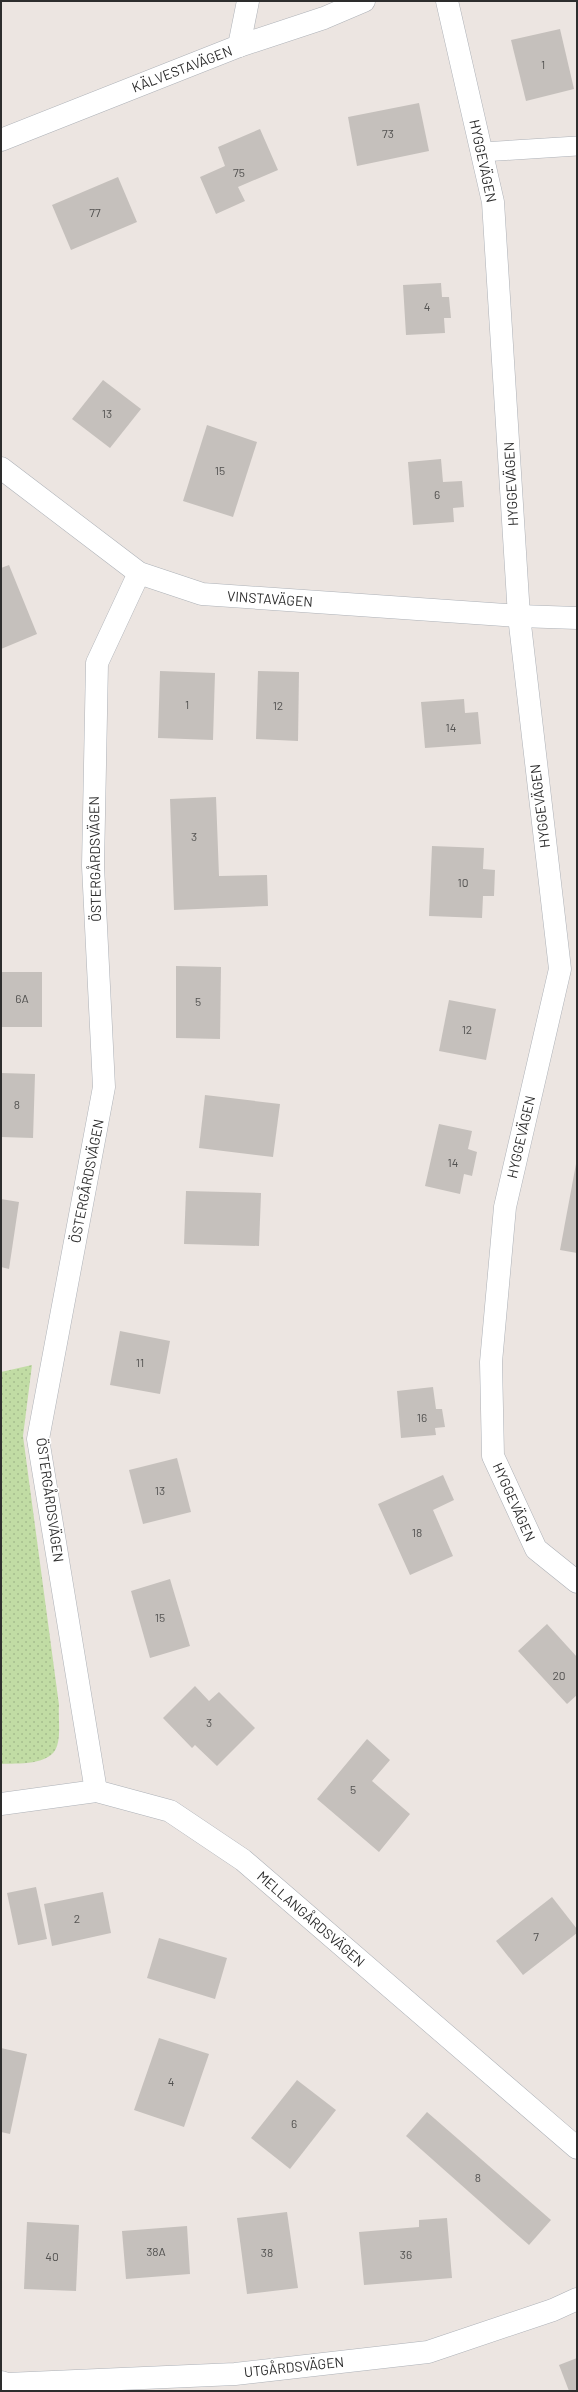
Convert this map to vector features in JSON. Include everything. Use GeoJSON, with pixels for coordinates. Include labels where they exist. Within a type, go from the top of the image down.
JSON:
{"type":"FeatureCollection","features":[{"type":"Feature","properties":{"kind":"street"},"geometry":{"type":"LineString","coordinates":[[239,46],[248,1]]}},
{"type":"Feature","properties":{"kind":"street","name":"KÄLVESTAVÄGEN"},"geometry":{"type":"LineString","coordinates":[[1,140],[239,46],[324,18],[364,1]]}},
{"type":"Feature","properties":{"kind":"street","name":"HYGGEVÄGEN"},"geometry":{"type":"LineString","coordinates":[[447,1],[493,202],[519,616],[560,969],[505,1207],[491,1362],[493,1456],[536,1548],[577,1582]]}},
{"type":"Feature","properties":{"kind":"street","name":"VINSTAVÄGEN"},"geometry":{"type":"LineString","coordinates":[[1,468],[139,573],[202,594],[519,616],[577,618]]}},
{"type":"Feature","properties":{"kind":"street","name":"ÖSTERGÅRDSVÄGEN"},"geometry":{"type":"LineString","coordinates":[[96,1791],[38,1439],[104,1087],[93,866],[97,663],[139,573]]}},
{"type":"Feature","properties":{"kind":"street","name":"MELLANGÅRDSVÄGEN"},"geometry":{"type":"LineString","coordinates":[[1,1804],[96,1791],[170,1811],[243,1860],[577,2148]]}},
{"type":"Feature","properties":{"kind":"street","name":"UTGÅRDSVÄGEN"},"geometry":{"type":"LineString","coordinates":[[1,2382],[7,2384],[235,2374],[428,2352],[553,2310],[577,2299]]}},
{"type":"Feature","properties":{"kind":"lane"},"geometry":{"type":"LineString","coordinates":[[482,152],[577,146]]}},
{"type":"Feature","properties":{"kind":"green space"},"geometry":{"type":"Polygon","coordinates":[[[32,1365],[23,1436],[59,1705],[59,1736],[54,1752],[48,1757],[33,1762],[1,1764],[1,1372],[32,1365]]]}},
{"type":"Feature","properties":{"kind":"building"},"geometry":{"type":"Polygon","coordinates":[[[560,29],[574,89],[526,101],[511,40],[560,29]]]}},
{"type":"Feature","properties":{"kind":"building"},"geometry":{"type":"Polygon","coordinates":[[[419,103],[429,151],[357,166],[348,117],[419,103]]]}},
{"type":"Feature","properties":{"kind":"building"},"geometry":{"type":"Polygon","coordinates":[[[260,129],[278,170],[238,187],[245,201],[216,214],[200,177],[225,166],[218,147],[260,129]]]}},
{"type":"Feature","properties":{"kind":"building"},"geometry":{"type":"Polygon","coordinates":[[[118,177],[137,222],[71,250],[52,205],[118,177]]]}},
{"type":"Feature","properties":{"kind":"building"},"geometry":{"type":"Polygon","coordinates":[[[441,283],[442,297],[449,297],[451,318],[444,318],[445,333],[406,335],[403,285],[441,283]]]}},
{"type":"Feature","properties":{"kind":"building"},"geometry":{"type":"Polygon","coordinates":[[[103,380],[141,409],[110,448],[72,419],[103,380]]]}},
{"type":"Feature","properties":{"kind":"building"},"geometry":{"type":"Polygon","coordinates":[[[207,425],[257,442],[233,517],[183,501],[207,425]]]}},
{"type":"Feature","properties":{"kind":"building"},"geometry":{"type":"Polygon","coordinates":[[[441,459],[443,482],[462,481],[464,507],[453,508],[454,522],[413,525],[408,462],[441,459]]]}},
{"type":"Feature","properties":{"kind":"building"},"geometry":{"type":"Polygon","coordinates":[[[9,565],[37,634],[1,649],[1,568],[9,565]]]}},
{"type":"Feature","properties":{"kind":"building"},"geometry":{"type":"Polygon","coordinates":[[[160,671],[215,673],[213,740],[158,738],[160,671]]]}},
{"type":"Feature","properties":{"kind":"building"},"geometry":{"type":"Polygon","coordinates":[[[258,671],[299,672],[298,741],[256,739],[258,671]]]}},
{"type":"Feature","properties":{"kind":"building"},"geometry":{"type":"Polygon","coordinates":[[[464,699],[465,713],[478,712],[481,744],[425,748],[421,702],[464,699]]]}},
{"type":"Feature","properties":{"kind":"building"},"geometry":{"type":"Polygon","coordinates":[[[216,797],[219,876],[267,875],[268,906],[174,910],[170,799],[216,797]]]}},
{"type":"Feature","properties":{"kind":"building"},"geometry":{"type":"Polygon","coordinates":[[[432,846],[484,848],[483,869],[495,870],[494,896],[483,896],[482,918],[429,916],[432,846]]]}},
{"type":"Feature","properties":{"kind":"building"},"geometry":{"type":"Polygon","coordinates":[[[176,966],[221,967],[220,1039],[176,1038],[176,966]]]}},
{"type":"Feature","properties":{"kind":"building"},"geometry":{"type":"Polygon","coordinates":[[[1,972],[42,972],[42,1027],[1,1027],[1,972]]]}},
{"type":"Feature","properties":{"kind":"building"},"geometry":{"type":"Polygon","coordinates":[[[449,1000],[496,1009],[486,1060],[439,1051],[449,1000]]]}},
{"type":"Feature","properties":{"kind":"building"},"geometry":{"type":"Polygon","coordinates":[[[1,1073],[35,1074],[33,1138],[1,1137],[1,1073]]]}},
{"type":"Feature","properties":{"kind":"building"},"geometry":{"type":"Polygon","coordinates":[[[205,1095],[280,1104],[273,1157],[199,1148],[205,1095]]]}},
{"type":"Feature","properties":{"kind":"building"},"geometry":{"type":"Polygon","coordinates":[[[439,1124],[472,1131],[468,1149],[477,1152],[472,1176],[464,1174],[460,1194],[425,1186],[439,1124]]]}},
{"type":"Feature","properties":{"kind":"building"},"geometry":{"type":"Polygon","coordinates":[[[577,1164],[577,1253],[560,1250],[577,1164]]]}},
{"type":"Feature","properties":{"kind":"building"},"geometry":{"type":"Polygon","coordinates":[[[186,1191],[261,1193],[259,1246],[184,1244],[186,1191]]]}},
{"type":"Feature","properties":{"kind":"building"},"geometry":{"type":"Polygon","coordinates":[[[1,1199],[19,1202],[9,1269],[1,1267],[1,1199]]]}},
{"type":"Feature","properties":{"kind":"building"},"geometry":{"type":"Polygon","coordinates":[[[120,1331],[170,1341],[160,1394],[110,1385],[120,1331]]]}},
{"type":"Feature","properties":{"kind":"building"},"geometry":{"type":"Polygon","coordinates":[[[433,1387],[436,1409],[442,1409],[445,1427],[435,1428],[436,1435],[401,1438],[397,1391],[433,1387]]]}},
{"type":"Feature","properties":{"kind":"building"},"geometry":{"type":"Polygon","coordinates":[[[177,1458],[191,1512],[143,1524],[129,1470],[177,1458]]]}},
{"type":"Feature","properties":{"kind":"building"},"geometry":{"type":"Polygon","coordinates":[[[443,1475],[454,1500],[433,1510],[453,1556],[410,1575],[378,1504],[443,1475]]]}},
{"type":"Feature","properties":{"kind":"building"},"geometry":{"type":"Polygon","coordinates":[[[170,1579],[190,1646],[150,1658],[131,1591],[170,1579]]]}},
{"type":"Feature","properties":{"kind":"building"},"geometry":{"type":"Polygon","coordinates":[[[547,1624],[577,1657],[577,1695],[567,1704],[518,1651],[547,1624]]]}},
{"type":"Feature","properties":{"kind":"building"},"geometry":{"type":"Polygon","coordinates":[[[195,1686],[209,1701],[219,1692],[255,1728],[217,1766],[195,1745],[192,1748],[163,1718],[195,1686]]]}},
{"type":"Feature","properties":{"kind":"building"},"geometry":{"type":"Polygon","coordinates":[[[367,1739],[390,1760],[372,1781],[410,1814],[379,1852],[317,1799],[367,1739]]]}},
{"type":"Feature","properties":{"kind":"building"},"geometry":{"type":"Polygon","coordinates":[[[36,1887],[47,1939],[18,1945],[7,1893],[36,1887]]]}},
{"type":"Feature","properties":{"kind":"building"},"geometry":{"type":"Polygon","coordinates":[[[103,1892],[111,1933],[52,1946],[44,1904],[103,1892]]]}},
{"type":"Feature","properties":{"kind":"building"},"geometry":{"type":"Polygon","coordinates":[[[552,1897],[577,1929],[577,1933],[523,1975],[496,1941],[552,1897]]]}},
{"type":"Feature","properties":{"kind":"building"},"geometry":{"type":"Polygon","coordinates":[[[159,1938],[227,1958],[215,1999],[147,1978],[159,1938]]]}},
{"type":"Feature","properties":{"kind":"building"},"geometry":{"type":"Polygon","coordinates":[[[159,2038],[209,2054],[184,2127],[134,2110],[159,2038]]]}},
{"type":"Feature","properties":{"kind":"building"},"geometry":{"type":"Polygon","coordinates":[[[1,2048],[27,2054],[10,2134],[1,2132],[1,2048]]]}},
{"type":"Feature","properties":{"kind":"building"},"geometry":{"type":"Polygon","coordinates":[[[297,2080],[336,2110],[290,2169],[251,2138],[297,2080]]]}},
{"type":"Feature","properties":{"kind":"building"},"geometry":{"type":"Polygon","coordinates":[[[427,2112],[551,2220],[529,2245],[406,2136],[427,2112]]]}},
{"type":"Feature","properties":{"kind":"building"},"geometry":{"type":"Polygon","coordinates":[[[287,2212],[298,2288],[247,2294],[237,2218],[287,2212]]]}},
{"type":"Feature","properties":{"kind":"building"},"geometry":{"type":"Polygon","coordinates":[[[447,2218],[452,2278],[364,2285],[359,2232],[419,2227],[419,2220],[447,2218]]]}},
{"type":"Feature","properties":{"kind":"building"},"geometry":{"type":"Polygon","coordinates":[[[27,2222],[79,2225],[76,2291],[24,2289],[27,2222]]]}},
{"type":"Feature","properties":{"kind":"building"},"geometry":{"type":"Polygon","coordinates":[[[187,2226],[190,2274],[126,2279],[122,2231],[187,2226]]]}},
{"type":"Feature","properties":{"kind":"building"},"geometry":{"type":"Polygon","coordinates":[[[577,2358],[577,2391],[569,2391],[559,2365],[577,2358]]]}}]}
